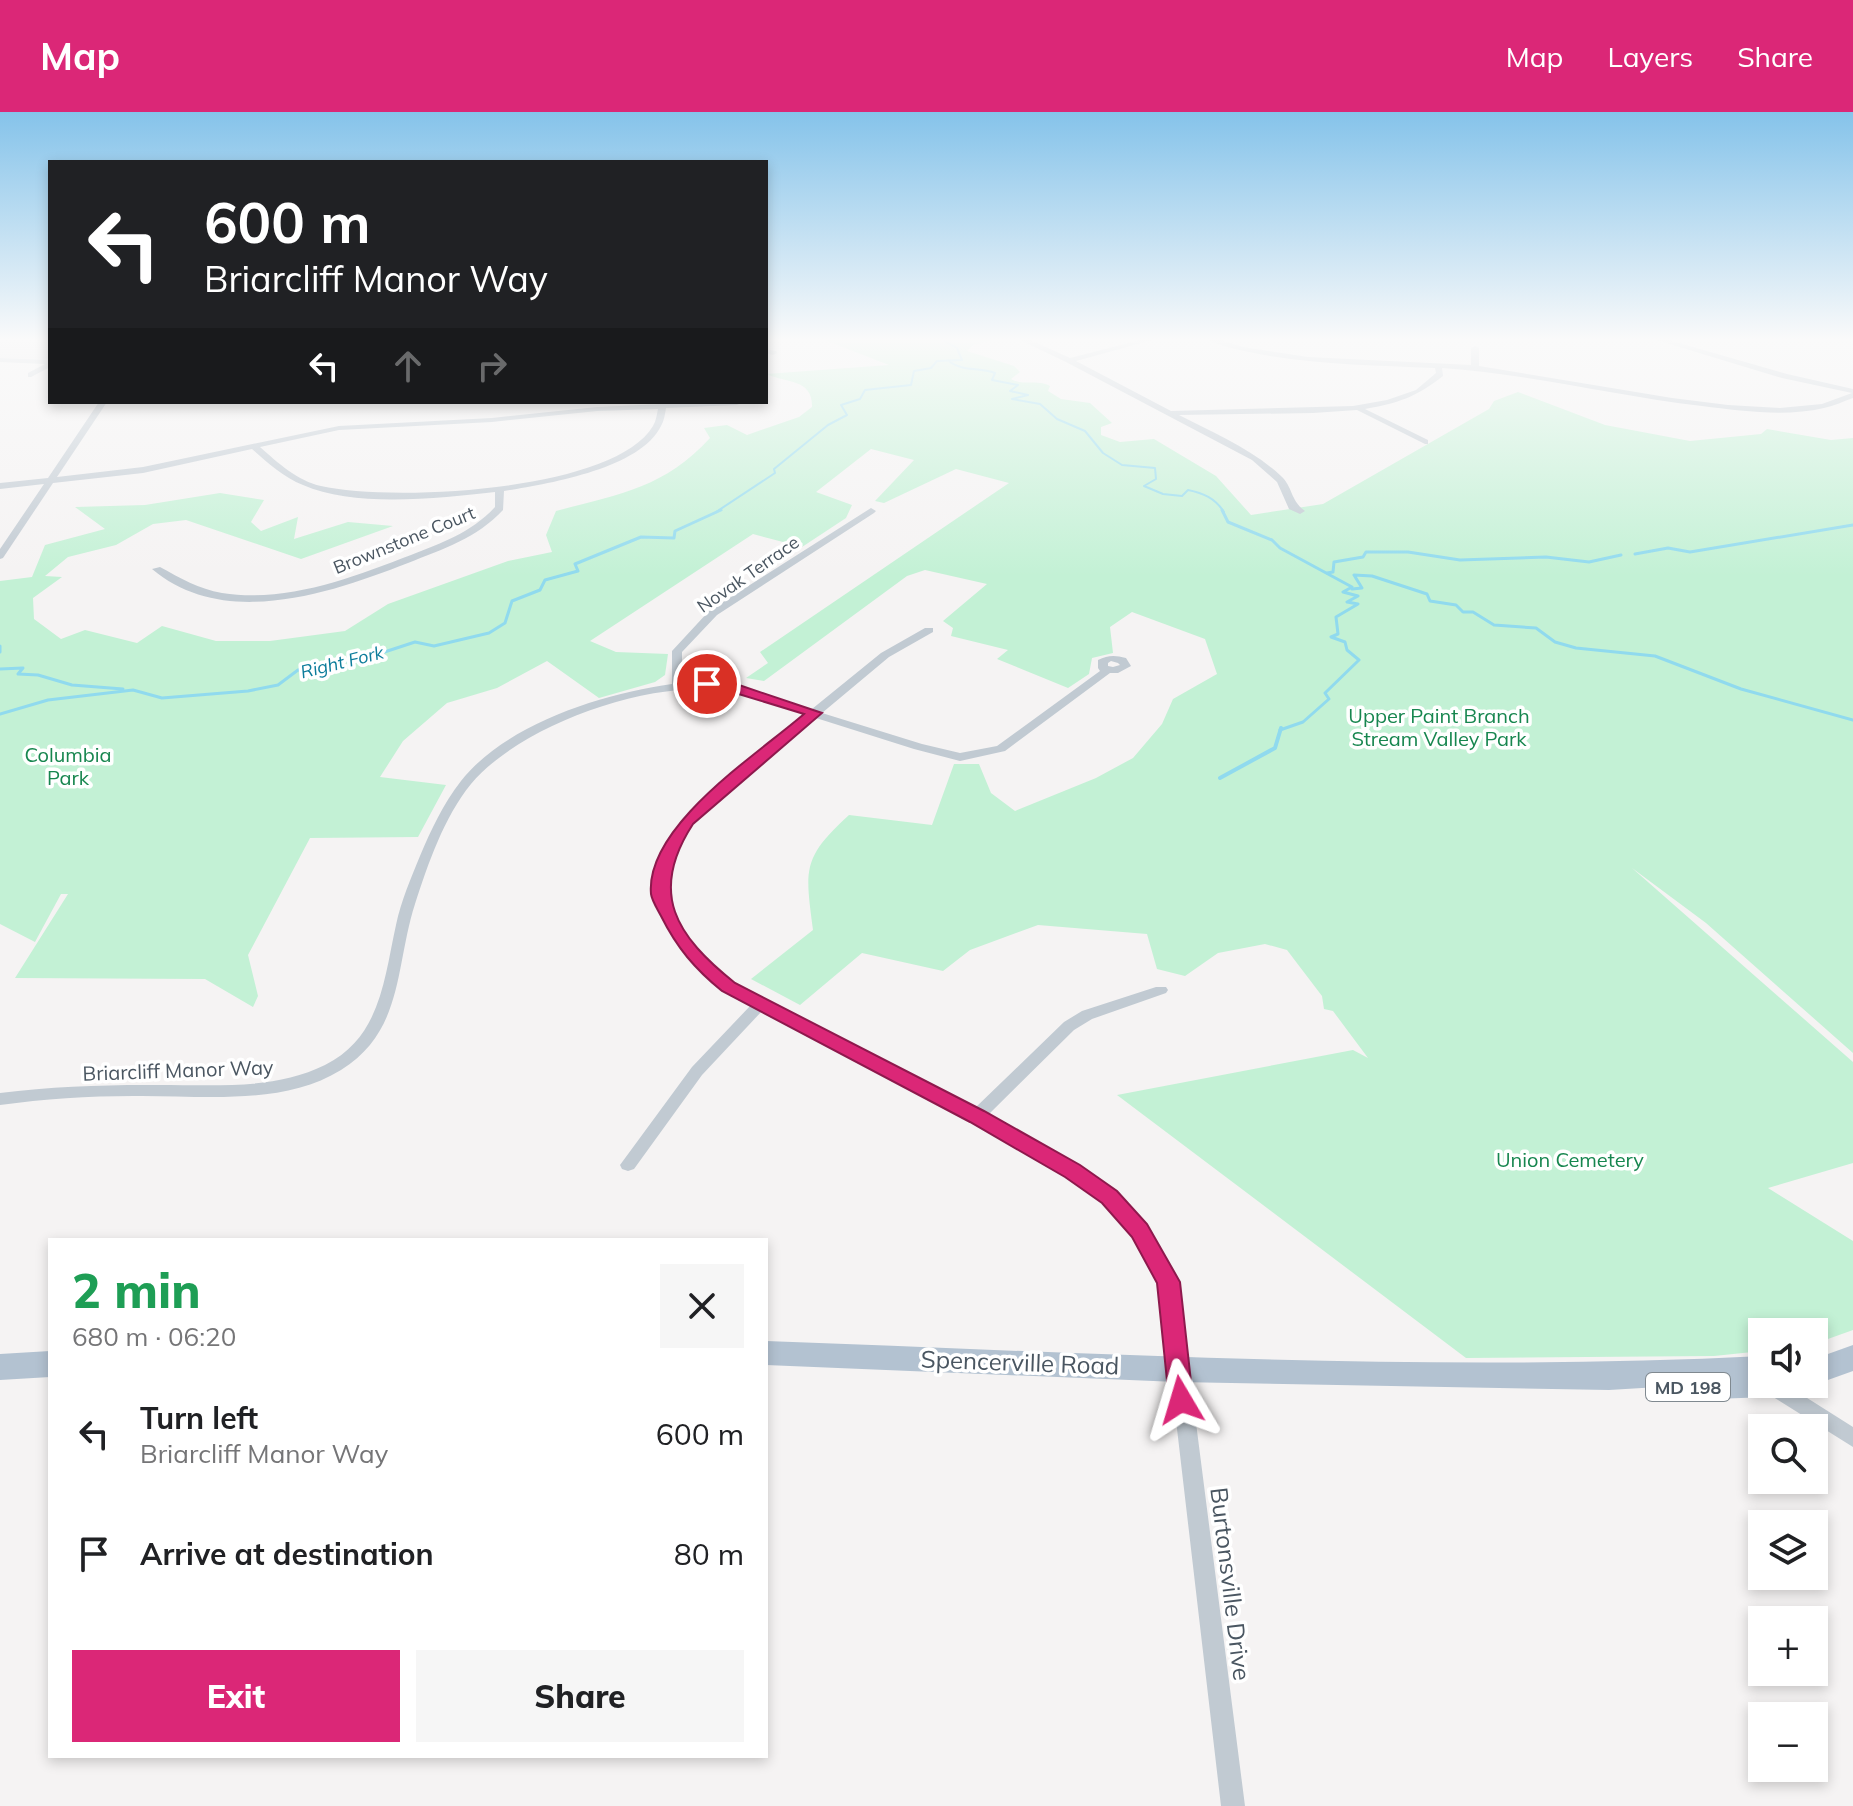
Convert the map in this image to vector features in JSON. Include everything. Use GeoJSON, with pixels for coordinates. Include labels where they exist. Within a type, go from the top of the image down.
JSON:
{"type":"FeatureCollection","features":[{"type":"Feature","properties":{"kind":"main road"},"geometry":{"type":"LineString","coordinates":[[1828,1354],[1853,1347]]}},
{"type":"Feature","properties":{"kind":"main road","name":"Spencerville Road"},"geometry":{"type":"LineString","coordinates":[[768,1353],[1177,1369],[1609,1377],[1638,1386],[1724,1387],[1748,1381]]}},
{"type":"Feature","properties":{"kind":"main road"},"geometry":{"type":"LineString","coordinates":[[1828,1367],[1853,1358]]}},
{"type":"Feature","properties":{"kind":"main road"},"geometry":{"type":"LineString","coordinates":[[0,1367],[48,1364]]}},
{"type":"Feature","properties":{"kind":"street"},"geometry":{"type":"LineString","coordinates":[[0,556],[93,418]]}},
{"type":"Feature","properties":{"kind":"street"},"geometry":{"type":"LineString","coordinates":[[0,486],[143,470],[339,428],[502,418]]}},
{"type":"Feature","properties":{"kind":"street"},"geometry":{"type":"LineString","coordinates":[[252,445],[297,480],[336,492],[414,497],[559,478],[621,457],[657,429],[660,418]]}},
{"type":"Feature","properties":{"kind":"street"},"geometry":{"type":"LineString","coordinates":[[1179,418],[1267,467],[1281,481],[1292,507],[1300,511]]}},
{"type":"Feature","properties":{"kind":"street"},"geometry":{"type":"LineString","coordinates":[[1378,418],[1425,442]]}},
{"type":"Feature","properties":{"kind":"street","name":"Brownstone Court"},"geometry":{"type":"LineString","coordinates":[[157,569],[181,587],[199,593],[236,599],[303,594],[372,574],[468,535],[488,523],[500,508],[499,488]]}},
{"type":"Feature","properties":{"kind":"street","name":"Novak Terrace"},"geometry":{"type":"LineString","coordinates":[[677,684],[677,651],[713,613],[871,511]]}},
{"type":"Feature","properties":{"kind":"street","name":"Burtonsville Drive"},"geometry":{"type":"LineString","coordinates":[[929,630],[885,655],[687,821],[674,840],[661,878],[660,895],[669,918],[701,965],[728,987],[977,1116],[1073,1171],[1110,1197],[1139,1231],[1169,1282],[1177,1369],[1233,1806]]}},
{"type":"Feature","properties":{"kind":"street","name":"Briarcliff Manor Way"},"geometry":{"type":"LineString","coordinates":[[0,1099],[171,1090],[273,1090],[335,1067],[379,1027],[415,887],[440,821],[460,787],[485,760],[529,732],[615,698],[677,684],[734,688],[918,747],[960,757],[983,755],[1001,749],[1108,670]]}},
{"type":"Feature","properties":{"kind":"street"},"geometry":{"type":"LineString","coordinates":[[977,1116],[1069,1026],[1087,1015],[1161,990]]}},
{"type":"Feature","properties":{"kind":"street"},"geometry":{"type":"LineString","coordinates":[[628,1165],[697,1071],[760,1004]]}},
{"type":"Feature","properties":{"kind":"street"},"geometry":{"type":"LineString","coordinates":[[1792,1398],[1853,1438]]}},
{"type":"Feature","properties":{"kind":"green space","name":"Upper Paint Branch Stream Valley Park"},"geometry":{"type":"Polygon","coordinates":[[[796,418],[1107,418],[1112,423],[1101,427],[1101,435],[1120,442],[1154,439],[1216,476],[1251,515],[1323,504],[1473,418],[1587,418],[1605,425],[1690,441],[1761,434],[1767,429],[1831,440],[1853,438],[1853,1053],[1706,923],[1632,868],[1853,1062],[1853,1163],[1768,1188],[1853,1241],[1853,1330],[1828,1339],[1828,1318],[1748,1318],[1748,1352],[1714,1356],[1466,1358],[1117,1095],[1353,1050],[1368,1058],[1333,1011],[1324,1009],[1322,996],[1287,950],[1265,944],[1218,953],[1185,976],[1157,969],[1147,934],[1038,925],[970,950],[943,971],[862,953],[800,1005],[751,979],[813,930],[808,878],[810,866],[822,843],[849,815],[932,825],[954,764],[979,764],[991,793],[1015,811],[1096,778],[1133,758],[1162,724],[1173,699],[1217,674],[1205,639],[1132,612],[1110,627],[1113,653],[1092,658],[1089,674],[1068,688],[997,659],[1008,650],[951,636],[953,628],[943,621],[987,584],[925,570],[907,576],[764,681],[746,678],[768,663],[760,652],[1009,483],[956,469],[884,503],[875,501],[914,460],[871,449],[816,492],[852,505],[846,518],[802,547],[753,534],[590,641],[616,652],[668,654],[665,675],[655,682],[599,698],[547,661],[497,688],[447,703],[403,741],[380,777],[446,785],[418,837],[310,838],[248,955],[258,996],[253,1007],[205,979],[15,978],[68,894],[61,894],[35,942],[0,924],[0,581],[32,577],[45,545],[105,529],[75,507],[145,505],[220,493],[264,500],[251,522],[261,531],[298,517],[294,539],[348,522],[393,526],[301,559],[186,520],[153,524],[116,545],[68,557],[45,576],[62,577],[33,598],[34,619],[61,639],[85,630],[137,643],[162,626],[216,641],[270,641],[345,631],[388,604],[508,561],[552,552],[546,535],[556,511],[621,494],[658,479],[693,455],[710,438],[704,428],[727,425],[747,435],[796,418]]]}},
{"type":"Feature","properties":{"kind":"waterway","name":"Right Fork"},"geometry":{"type":"LineString","coordinates":[[716,512],[775,473],[774,469],[828,425],[841,418]]}},
{"type":"Feature","properties":{"kind":"waterway"},"geometry":{"type":"LineString","coordinates":[[1056,418],[1085,431],[1103,453],[1122,465],[1155,468],[1156,479],[1144,486],[1163,494],[1182,496],[1188,490],[1199,493],[1213,500],[1224,512]]}},
{"type":"Feature","properties":{"kind":"waterway","name":"Right Fork"},"geometry":{"type":"LineString","coordinates":[[0,714],[48,700],[133,690],[162,698],[248,691],[278,685],[298,670],[336,661],[357,661],[415,642],[434,646],[489,633],[505,623],[512,601],[540,590],[545,580],[578,571],[575,564],[641,537],[674,538],[675,531],[721,510]]}},
{"type":"Feature","properties":{"kind":"waterway"},"geometry":{"type":"LineString","coordinates":[[1222,510],[1228,522],[1272,540],[1280,548],[1352,587],[1343,592],[1358,596],[1347,602],[1358,604],[1336,617],[1338,634],[1331,637],[1345,642],[1347,650],[1359,660],[1325,693],[1329,699],[1303,722],[1280,730]]}},
{"type":"Feature","properties":{"kind":"waterway"},"geometry":{"type":"LineString","coordinates":[[1635,554],[1668,548],[1690,552],[1853,525]]}},
{"type":"Feature","properties":{"kind":"waterway"},"geometry":{"type":"LineString","coordinates":[[1327,573],[1333,572],[1334,562],[1363,557],[1366,552],[1408,552],[1460,560],[1546,557],[1589,562],[1621,555]]}},
{"type":"Feature","properties":{"kind":"waterway"},"geometry":{"type":"LineString","coordinates":[[1352,589],[1362,588],[1354,575],[1372,576],[1427,594],[1430,601],[1456,605],[1463,612],[1473,612],[1494,625],[1536,628],[1555,642],[1576,648],[1655,656],[1741,689],[1853,720]]}},
{"type":"Feature","properties":{"kind":"waterway"},"geometry":{"type":"LineString","coordinates":[[0,646],[0,652]]}},
{"type":"Feature","properties":{"kind":"waterway"},"geometry":{"type":"LineString","coordinates":[[0,669],[23,668],[18,674],[38,675],[72,685],[123,689]]}},
{"type":"Feature","properties":{"kind":"waterway"},"geometry":{"type":"LineString","coordinates":[[1220,778],[1275,748],[1280,730]]}},
{"type":"Feature","properties":{"kind":"route"},"geometry":{"type":"LineString","coordinates":[[707,684],[734,688],[815,713],[687,821],[674,840],[665,861],[660,895],[682,941],[701,965],[728,987],[977,1116],[1073,1171],[1110,1197],[1156,1255],[1169,1282],[1181,1400]]}},
{"type":"Feature","properties":{"kind":"park label","name":"Columbia Park"},"geometry":{"type":"Point","coordinates":[68,766]}},
{"type":"Feature","properties":{"kind":"park label","name":"Union Cemetery"},"geometry":{"type":"Point","coordinates":[1570,1159]}}]}
